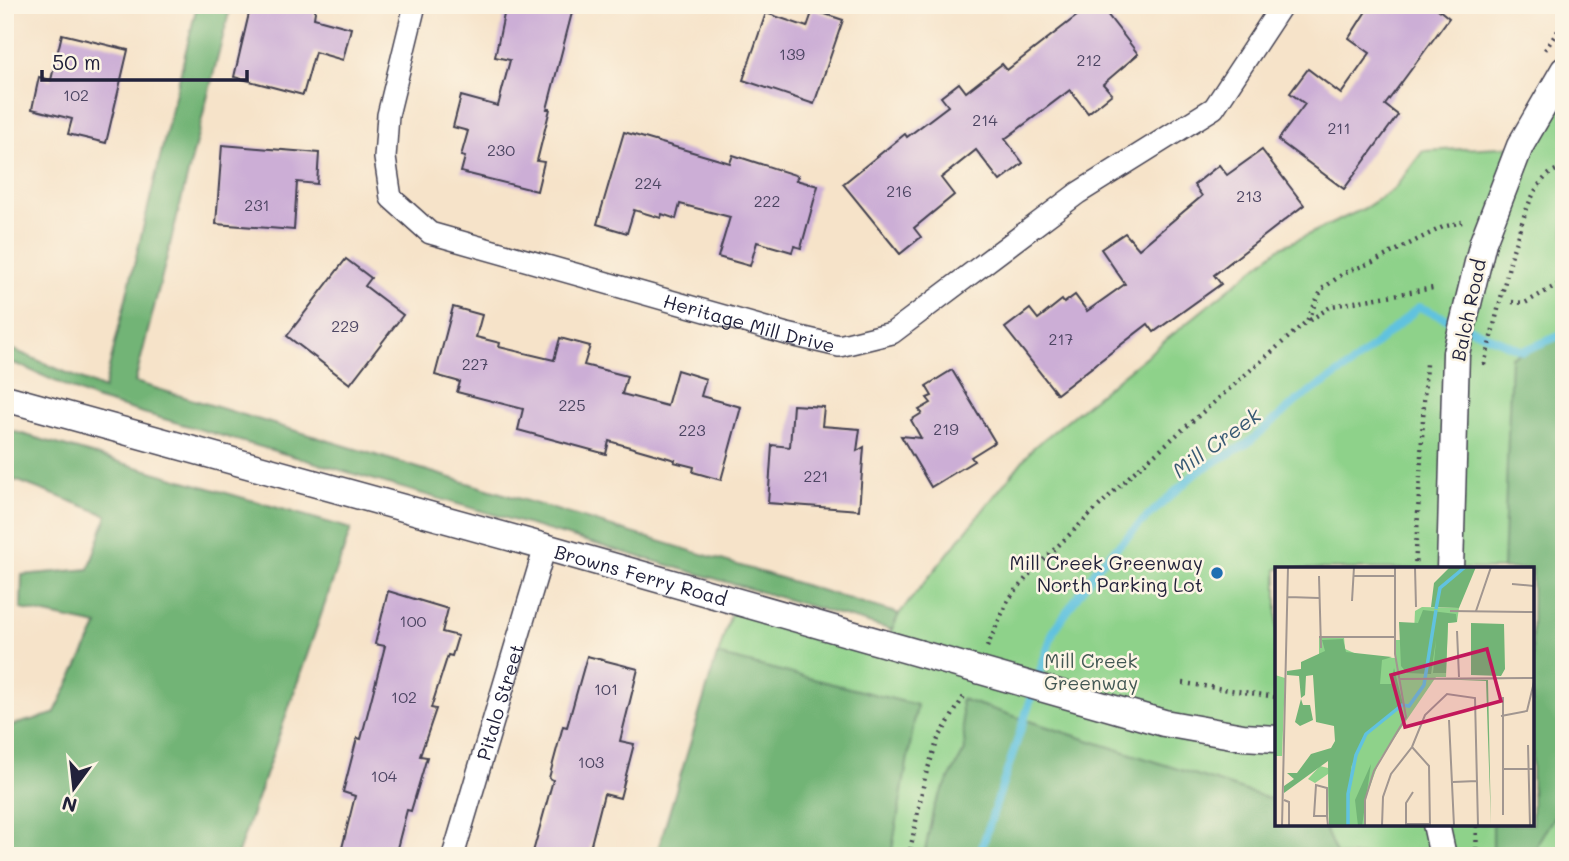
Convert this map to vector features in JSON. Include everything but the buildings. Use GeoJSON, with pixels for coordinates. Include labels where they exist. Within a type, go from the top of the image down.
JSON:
{"type":"FeatureCollection","features":[{"type":"Feature","properties":{"kind":"street","name":"Heritage Mill Drive"},"geometry":{"type":"LineString","coordinates":[[415,5],[388,115],[385,158],[391,198],[430,233],[839,346],[892,332],[1078,193],[1214,107],[1282,5]]}},
{"type":"Feature","properties":{"kind":"street","name":"Balch Road"},"geometry":{"type":"LineString","coordinates":[[1450,567],[1455,353],[1483,242],[1520,146],[1564,70]]}},
{"type":"Feature","properties":{"kind":"street","name":"Browns Ferry Road"},"geometry":{"type":"LineString","coordinates":[[5,398],[545,547],[1164,723],[1243,737],[1275,739]]}},
{"type":"Feature","properties":{"kind":"street","name":"Pitalo Street"},"geometry":{"type":"LineString","coordinates":[[453,856],[545,547]]}},
{"type":"Feature","properties":{"kind":"street"},"geometry":{"type":"LineString","coordinates":[[1436,826],[1444,856]]}},
{"type":"Feature","properties":{"kind":"street"},"geometry":{"type":"LineString","coordinates":[[1444,856],[1445,826]]}},
{"type":"Feature","properties":{"kind":"path"},"geometry":{"type":"LineString","coordinates":[[1484,365],[1513,250],[1537,185],[1554,169],[1564,168]]}},
{"type":"Feature","properties":{"kind":"path"},"geometry":{"type":"LineString","coordinates":[[1307,321],[1322,289],[1344,273],[1373,262],[1443,227],[1463,222]]}},
{"type":"Feature","properties":{"kind":"path"},"geometry":{"type":"LineString","coordinates":[[1513,302],[1525,303],[1564,281]]}},
{"type":"Feature","properties":{"kind":"path"},"geometry":{"type":"LineString","coordinates":[[984,654],[1008,600],[1032,571],[1133,474],[1307,321],[1332,306],[1433,288]]}},
{"type":"Feature","properties":{"kind":"path"},"geometry":{"type":"LineString","coordinates":[[1415,567],[1427,352]]}},
{"type":"Feature","properties":{"kind":"path"},"geometry":{"type":"LineString","coordinates":[[1183,683],[1275,697]]}},
{"type":"Feature","properties":{"kind":"path"},"geometry":{"type":"LineString","coordinates":[[909,856],[925,777],[937,739],[971,685]]}},
{"type":"Feature","properties":{"kind":"path"},"geometry":{"type":"LineString","coordinates":[[1476,856],[1477,826]]}},
{"type":"Feature","properties":{"kind":"green space"},"geometry":{"type":"Polygon","coordinates":[[[197,5],[231,5],[135,382],[899,614],[892,630],[95,399],[5,361],[5,346],[104,389],[197,5]]]}},
{"type":"Feature","properties":{"kind":"green space","name":"Mill Creek Greenway"},"geometry":{"type":"Polygon","coordinates":[[[1564,70],[1564,856],[656,856],[735,600],[885,643],[899,614],[1033,448],[1279,248],[1365,208],[1394,189],[1423,151],[1520,146],[1564,70]]]}},
{"type":"Feature","properties":{"kind":"green space"},"geometry":{"type":"Polygon","coordinates":[[[1564,335],[1564,801],[1540,839],[1533,856],[1493,856],[1493,826],[1534,826],[1534,567],[1503,567],[1511,357],[1564,335]]]}},
{"type":"Feature","properties":{"kind":"green space"},"geometry":{"type":"Polygon","coordinates":[[[5,429],[351,529],[237,856],[5,856],[5,727],[54,714],[98,625],[21,609],[22,575],[89,569],[107,515],[18,481],[5,479],[5,429]]]}},
{"type":"Feature","properties":{"kind":"green space"},"geometry":{"type":"Polygon","coordinates":[[[717,655],[917,705],[891,856],[656,856],[717,655]]]}},
{"type":"Feature","properties":{"kind":"green space"},"geometry":{"type":"Polygon","coordinates":[[[961,699],[1275,800],[1275,826],[1324,826],[1337,856],[924,856],[934,806],[965,750],[961,699]]]}},
{"type":"Feature","properties":{"kind":"waterway","name":"Mill Creek"},"geometry":{"type":"LineString","coordinates":[[979,856],[1053,632],[1099,565],[1197,472],[1248,443],[1298,400],[1350,366],[1419,307],[1523,351],[1564,334]]}},
{"type":"Feature","properties":{"kind":"place","name":"Mill Creek Greenway North Parking Lot"},"geometry":{"type":"Point","coordinates":[1217,573]}}]}
